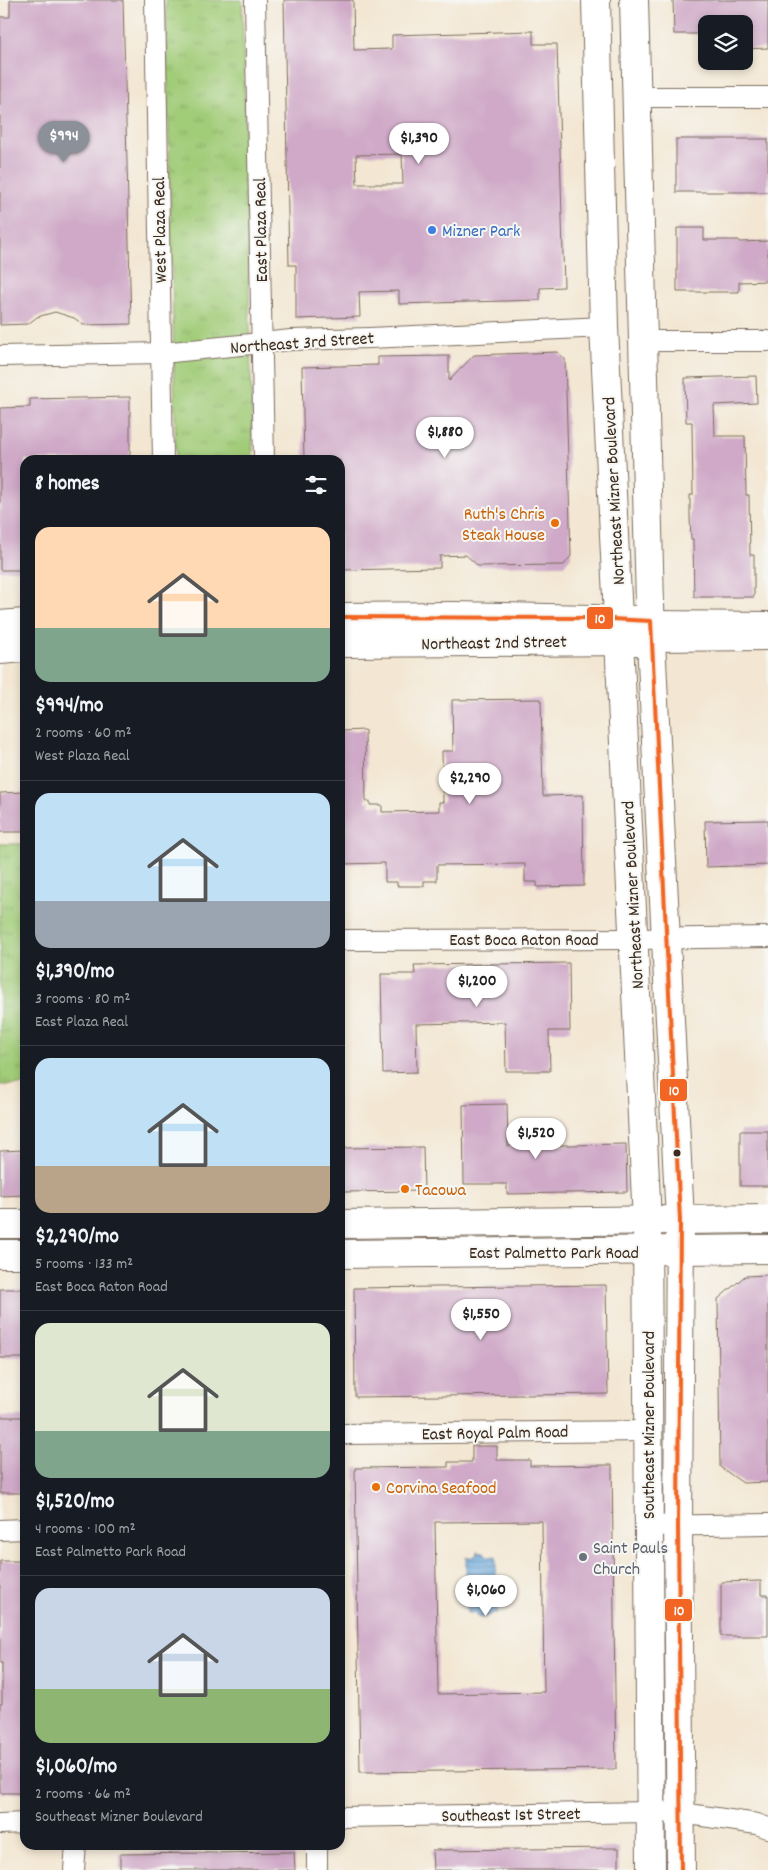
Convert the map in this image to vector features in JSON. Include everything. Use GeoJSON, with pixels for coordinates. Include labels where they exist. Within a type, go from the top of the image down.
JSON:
{"type":"FeatureCollection","features":[{"type":"Feature","properties":{"kind":"main road","name":"Northeast Mizner Boulevard"},"geometry":{"type":"LineString","coordinates":[[634,0],[651,631],[680,1220]]}},
{"type":"Feature","properties":{"kind":"main road","name":"Northeast Mizner Boulevard"},"geometry":{"type":"LineString","coordinates":[[596,5],[604,327],[647,1221]]}},
{"type":"Feature","properties":{"kind":"main road"},"geometry":{"type":"LineString","coordinates":[[596,5],[608,19],[637,97]]}},
{"type":"Feature","properties":{"kind":"main road","name":"Northeast 2nd Street"},"geometry":{"type":"LineString","coordinates":[[345,617],[420,616],[651,631]]}},
{"type":"Feature","properties":{"kind":"main road"},"geometry":{"type":"LineString","coordinates":[[0,625],[20,623]]}},
{"type":"Feature","properties":{"kind":"main road","name":"Northeast 2nd Street"},"geometry":{"type":"LineString","coordinates":[[345,643],[619,630]]}},
{"type":"Feature","properties":{"kind":"main road"},"geometry":{"type":"LineString","coordinates":[[0,650],[20,648]]}},
{"type":"Feature","properties":{"kind":"main road","name":"Southeast Mizner Boulevard"},"geometry":{"type":"LineString","coordinates":[[680,1220],[678,1525],[681,1870]]}},
{"type":"Feature","properties":{"kind":"main road","name":"East Palmetto Park Road"},"geometry":{"type":"LineString","coordinates":[[345,1224],[768,1220]]}},
{"type":"Feature","properties":{"kind":"main road","name":"Southeast Mizner Boulevard"},"geometry":{"type":"LineString","coordinates":[[647,1221],[651,1870]]}},
{"type":"Feature","properties":{"kind":"main road"},"geometry":{"type":"LineString","coordinates":[[0,1224],[20,1224]]}},
{"type":"Feature","properties":{"kind":"main road","name":"East Palmetto Park Road"},"geometry":{"type":"LineString","coordinates":[[345,1254],[768,1249]]}},
{"type":"Feature","properties":{"kind":"main road"},"geometry":{"type":"LineString","coordinates":[[0,1254],[20,1254]]}},
{"type":"Feature","properties":{"kind":"street","name":"West Plaza Real"},"geometry":{"type":"LineString","coordinates":[[154,0],[163,455]]}},
{"type":"Feature","properties":{"kind":"street","name":"East Plaza Real"},"geometry":{"type":"LineString","coordinates":[[255,0],[264,455]]}},
{"type":"Feature","properties":{"kind":"street"},"geometry":{"type":"LineString","coordinates":[[637,97],[768,97]]}},
{"type":"Feature","properties":{"kind":"street","name":"Northeast 3rd Street"},"geometry":{"type":"LineString","coordinates":[[0,356],[162,353],[291,340],[604,327]]}},
{"type":"Feature","properties":{"kind":"street"},"geometry":{"type":"LineString","coordinates":[[642,341],[768,340]]}},
{"type":"Feature","properties":{"kind":"street","name":"Northeast 2nd Street"},"geometry":{"type":"LineString","coordinates":[[651,631],[768,622]]}},
{"type":"Feature","properties":{"kind":"street","name":"Northeast 2nd Street"},"geometry":{"type":"LineString","coordinates":[[651,631],[768,640]]}},
{"type":"Feature","properties":{"kind":"street","name":"East Boca Raton Road"},"geometry":{"type":"LineString","coordinates":[[345,940],[768,937]]}},
{"type":"Feature","properties":{"kind":"street","name":"East Royal Palm Road"},"geometry":{"type":"LineString","coordinates":[[345,1433],[648,1431]]}},
{"type":"Feature","properties":{"kind":"street"},"geometry":{"type":"LineString","coordinates":[[648,1526],[768,1524]]}},
{"type":"Feature","properties":{"kind":"street"},"geometry":{"type":"LineString","coordinates":[[0,1530],[20,1529]]}},
{"type":"Feature","properties":{"kind":"street","name":"Southeast 1st Street"},"geometry":{"type":"LineString","coordinates":[[345,1817],[650,1812],[682,1813],[757,1824],[768,1828]]}},
{"type":"Feature","properties":{"kind":"street"},"geometry":{"type":"LineString","coordinates":[[0,1824],[20,1823]]}},
{"type":"Feature","properties":{"kind":"street"},"geometry":{"type":"LineString","coordinates":[[74,1870],[76,1850]]}},
{"type":"Feature","properties":{"kind":"street"},"geometry":{"type":"LineString","coordinates":[[317,1850],[317,1870]]}},
{"type":"Feature","properties":{"kind":"green space"},"geometry":{"type":"Polygon","coordinates":[[[166,0],[242,0],[253,455],[176,455],[166,0]]]}},
{"type":"Feature","properties":{"kind":"green space"},"geometry":{"type":"Polygon","coordinates":[[[0,844],[20,844],[20,1085],[0,1085],[0,844]]]}},
{"type":"Feature","properties":{"kind":"water"},"geometry":{"type":"Polygon","coordinates":[[[478,1551],[484,1552],[488,1557],[496,1556],[496,1576],[500,1584],[497,1593],[497,1613],[482,1618],[479,1618],[474,1613],[467,1613],[465,1592],[462,1587],[466,1576],[466,1557],[474,1557],[478,1551]]]}},
{"type":"Feature","properties":{"kind":"building"},"geometry":{"type":"Polygon","coordinates":[[[10,0],[123,0],[131,324],[84,325],[74,318],[55,312],[37,317],[28,324],[0,325],[0,17],[10,17],[10,0]]]}},
{"type":"Feature","properties":{"kind":"building"},"geometry":{"type":"Polygon","coordinates":[[[284,0],[353,0],[354,50],[392,49],[392,35],[533,31],[533,44],[557,44],[564,287],[540,288],[540,300],[399,304],[399,291],[359,292],[360,317],[296,319],[296,265],[289,265],[284,0]],[[402,154],[356,155],[357,184],[403,184],[402,154]]]}},
{"type":"Feature","properties":{"kind":"building"},"geometry":{"type":"Polygon","coordinates":[[[673,0],[768,0],[768,48],[753,49],[753,15],[698,15],[697,34],[674,34],[673,0]]]}},
{"type":"Feature","properties":{"kind":"building"},"geometry":{"type":"Polygon","coordinates":[[[676,139],[768,139],[768,192],[676,192],[676,139]]]}},
{"type":"Feature","properties":{"kind":"building"},"geometry":{"type":"Polygon","coordinates":[[[677,228],[704,228],[704,240],[768,241],[768,281],[739,282],[739,292],[677,292],[677,228]]]}},
{"type":"Feature","properties":{"kind":"building"},"geometry":{"type":"Polygon","coordinates":[[[557,352],[565,359],[571,556],[564,565],[478,566],[466,555],[440,556],[440,568],[345,570],[345,455],[304,455],[302,367],[378,365],[378,357],[449,356],[449,381],[474,355],[557,352]]]}},
{"type":"Feature","properties":{"kind":"building"},"geometry":{"type":"Polygon","coordinates":[[[756,376],[757,403],[714,405],[715,436],[745,436],[746,495],[749,495],[750,555],[754,555],[754,597],[694,597],[693,539],[691,539],[690,517],[690,495],[693,495],[692,422],[686,422],[685,378],[756,376]]]}},
{"type":"Feature","properties":{"kind":"building"},"geometry":{"type":"Polygon","coordinates":[[[130,397],[130,455],[20,455],[20,570],[0,570],[0,408],[30,407],[30,399],[130,397]]]}},
{"type":"Feature","properties":{"kind":"building"},"geometry":{"type":"Polygon","coordinates":[[[541,699],[543,796],[583,795],[584,886],[537,887],[537,882],[525,882],[525,864],[437,865],[437,881],[424,881],[424,886],[397,886],[397,882],[385,882],[385,863],[345,864],[345,731],[365,730],[366,802],[370,801],[370,805],[382,805],[382,812],[439,811],[439,802],[443,802],[442,751],[453,751],[452,700],[541,699]]]}},
{"type":"Feature","properties":{"kind":"building"},"geometry":{"type":"Polygon","coordinates":[[[20,792],[20,832],[0,832],[0,793],[20,792]]]}},
{"type":"Feature","properties":{"kind":"building"},"geometry":{"type":"Polygon","coordinates":[[[768,820],[768,865],[706,867],[705,821],[768,820]]]}},
{"type":"Feature","properties":{"kind":"building"},"geometry":{"type":"Polygon","coordinates":[[[569,963],[570,1031],[549,1031],[550,1071],[506,1071],[505,1022],[416,1024],[417,1072],[383,1073],[381,974],[415,974],[414,965],[569,963]]]}},
{"type":"Feature","properties":{"kind":"building"},"geometry":{"type":"Polygon","coordinates":[[[507,1104],[508,1146],[626,1144],[627,1192],[507,1194],[507,1184],[464,1184],[463,1105],[507,1104]]]}},
{"type":"Feature","properties":{"kind":"building"},"geometry":{"type":"Polygon","coordinates":[[[740,1131],[768,1131],[768,1186],[740,1186],[740,1131]]]}},
{"type":"Feature","properties":{"kind":"building"},"geometry":{"type":"Polygon","coordinates":[[[423,1147],[424,1191],[345,1192],[345,1148],[423,1147]]]}},
{"type":"Feature","properties":{"kind":"building"},"geometry":{"type":"Polygon","coordinates":[[[20,1150],[20,1195],[0,1196],[0,1151],[20,1150]]]}},
{"type":"Feature","properties":{"kind":"building"},"geometry":{"type":"Polygon","coordinates":[[[768,1275],[768,1482],[743,1483],[720,1467],[718,1299],[745,1276],[768,1275]]]}},
{"type":"Feature","properties":{"kind":"building"},"geometry":{"type":"Polygon","coordinates":[[[606,1285],[608,1394],[355,1397],[354,1288],[606,1285]]]}},
{"type":"Feature","properties":{"kind":"building"},"geometry":{"type":"Polygon","coordinates":[[[0,1289],[20,1289],[20,1358],[0,1358],[0,1289]]]}},
{"type":"Feature","properties":{"kind":"building"},"geometry":{"type":"Polygon","coordinates":[[[0,1417],[20,1417],[20,1493],[0,1493],[0,1417]]]}},
{"type":"Feature","properties":{"kind":"building"},"geometry":{"type":"Polygon","coordinates":[[[472,1446],[497,1446],[497,1460],[530,1460],[530,1466],[612,1465],[616,1769],[360,1772],[355,1468],[448,1467],[448,1462],[472,1462],[472,1446]],[[542,1521],[435,1522],[438,1694],[544,1692],[542,1521]]]}},
{"type":"Feature","properties":{"kind":"building"},"geometry":{"type":"Polygon","coordinates":[[[0,1561],[20,1561],[20,1793],[0,1793],[2,1663],[0,1663],[0,1561]]]}},
{"type":"Feature","properties":{"kind":"building"},"geometry":{"type":"Polygon","coordinates":[[[761,1581],[761,1595],[768,1595],[768,1636],[721,1636],[721,1582],[761,1581]]]}},
{"type":"Feature","properties":{"kind":"building"},"geometry":{"type":"Polygon","coordinates":[[[619,1848],[619,1870],[433,1870],[432,1850],[619,1848]]]}},
{"type":"Feature","properties":{"kind":"building"},"geometry":{"type":"Polygon","coordinates":[[[294,1852],[295,1870],[120,1870],[120,1854],[294,1852]]]}},
{"type":"Feature","properties":{"kind":"transit line","name":"10"},"geometry":{"type":"LineString","coordinates":[[345,617],[592,618],[651,621],[680,1220],[678,1525],[681,1870]]}},
{"type":"Feature","properties":{"kind":"place","name":"Mizner Park"},"geometry":{"type":"Point","coordinates":[432,230]}},
{"type":"Feature","properties":{"kind":"place","name":"Ruth's Chris Steak House"},"geometry":{"type":"Point","coordinates":[555,523]}},
{"type":"Feature","properties":{"kind":"place","name":"Tacowa"},"geometry":{"type":"Point","coordinates":[405,1189]}},
{"type":"Feature","properties":{"kind":"place","name":"Corvina Seafood"},"geometry":{"type":"Point","coordinates":[376,1487]}},
{"type":"Feature","properties":{"kind":"place","name":"Saint Pauls Church"},"geometry":{"type":"Point","coordinates":[583,1557]}}]}
